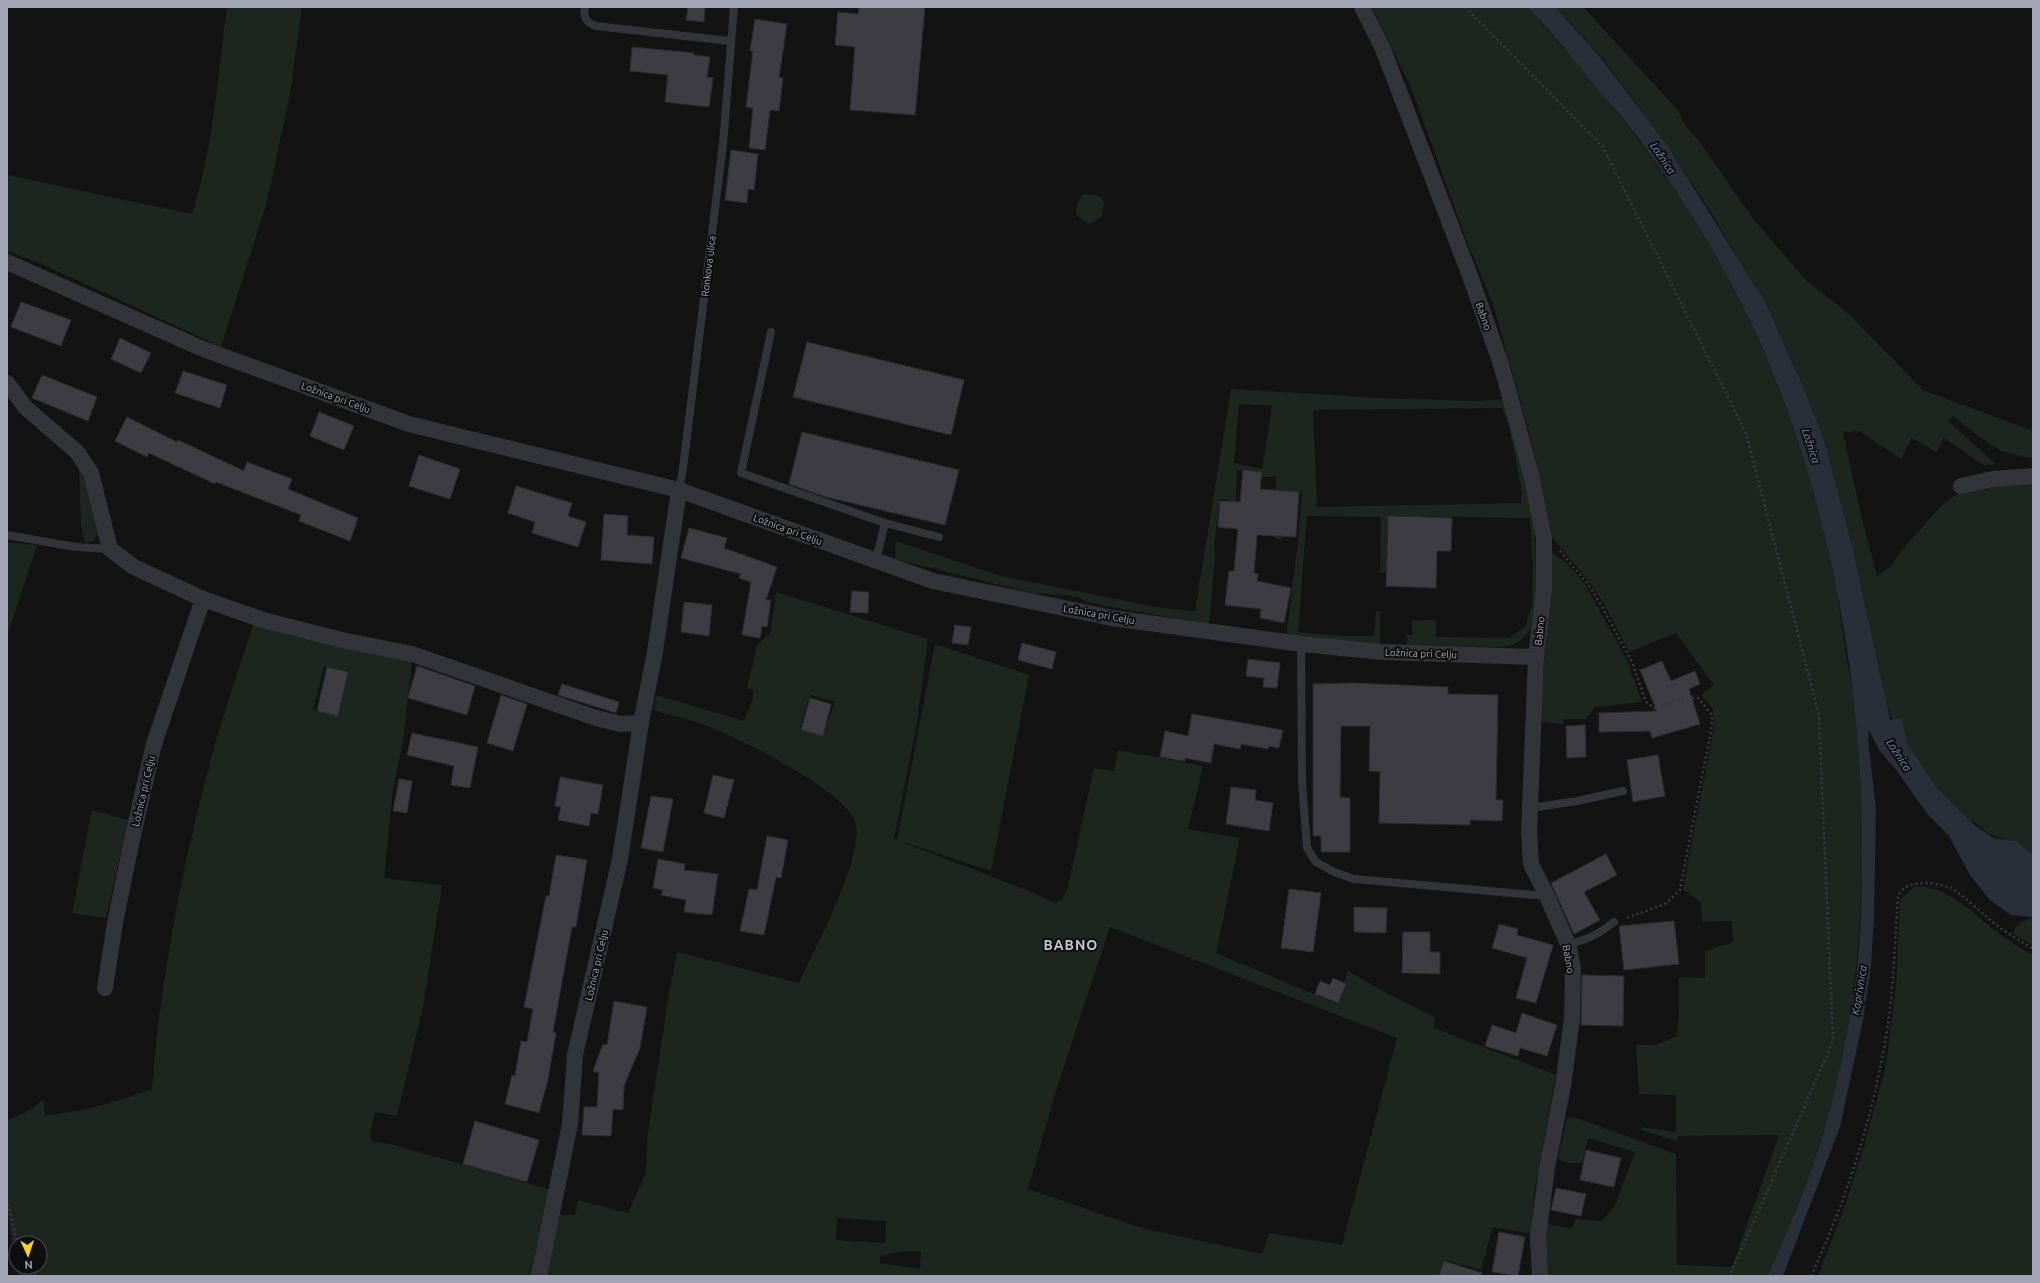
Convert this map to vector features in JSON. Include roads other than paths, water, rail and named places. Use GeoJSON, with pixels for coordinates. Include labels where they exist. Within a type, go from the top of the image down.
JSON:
{"type":"FeatureCollection","features":[{"type":"Feature","properties":{"kind":"street","name":"Babno"},"geometry":{"type":"LineString","coordinates":[[1362,7],[1383,49],[1466,266],[1501,364],[1532,478],[1544,538],[1544,590],[1536,657],[1529,832],[1530,864],[1547,896],[1568,944],[1573,968],[1572,1018],[1563,1086],[1547,1168],[1538,1237],[1540,1276]]}},
{"type":"Feature","properties":{"kind":"street","name":"Ložnica pri Celju"},"geometry":{"type":"LineString","coordinates":[[7,262],[202,349],[409,424],[679,490],[933,581],[1112,618],[1301,644],[1382,652],[1536,657]]}},
{"type":"Feature","properties":{"kind":"street"},"geometry":{"type":"LineString","coordinates":[[7,383],[26,408],[78,452],[91,473],[110,549],[134,567],[203,600],[263,620],[342,640],[412,654],[596,718],[620,724],[641,723]]}},
{"type":"Feature","properties":{"kind":"street"},"geometry":{"type":"LineString","coordinates":[[1961,486],[1993,480],[2033,476]]}},
{"type":"Feature","properties":{"kind":"street","name":"Ložnica pri Celju"},"geometry":{"type":"LineString","coordinates":[[539,1276],[570,1124],[576,1055],[620,859],[641,723],[655,652],[679,490]]}},
{"type":"Feature","properties":{"kind":"street","name":"Ložnica pri Celju"},"geometry":{"type":"LineString","coordinates":[[105,988],[126,868],[154,744],[203,600]]}},
{"type":"Feature","properties":{"kind":"lane"},"geometry":{"type":"LineString","coordinates":[[585,7],[584,16],[588,22],[596,26],[730,41]]}},
{"type":"Feature","properties":{"kind":"lane","name":"Ronkova ulica"},"geometry":{"type":"LineString","coordinates":[[679,490],[723,144],[730,41],[734,7]]}},
{"type":"Feature","properties":{"kind":"lane"},"geometry":{"type":"LineString","coordinates":[[771,332],[741,474],[885,523],[939,537]]}},
{"type":"Feature","properties":{"kind":"lane"},"geometry":{"type":"LineString","coordinates":[[876,560],[885,523]]}},
{"type":"Feature","properties":{"kind":"lane"},"geometry":{"type":"LineString","coordinates":[[7,535],[76,547],[110,549]]}},
{"type":"Feature","properties":{"kind":"lane"},"geometry":{"type":"LineString","coordinates":[[1301,644],[1302,782],[1304,819],[1307,848],[1316,862],[1334,872],[1354,879],[1547,896]]}},
{"type":"Feature","properties":{"kind":"lane"},"geometry":{"type":"LineString","coordinates":[[1530,808],[1623,791]]}},
{"type":"Feature","properties":{"kind":"lane"},"geometry":{"type":"LineString","coordinates":[[1568,944],[1586,940],[1602,932],[1614,922]]}},
{"type":"Feature","properties":{"kind":"water"},"geometry":{"type":"Polygon","coordinates":[[[1527,7],[1555,7],[1600,57],[1667,145],[1765,302],[1804,389],[1824,440],[1852,546],[1890,720],[1902,718],[1907,743],[1936,787],[1972,823],[1993,838],[2016,841],[2033,856],[2033,917],[2011,915],[1990,900],[1970,875],[1949,836],[1928,815],[1897,771],[1879,750],[1869,730],[1868,740],[1876,808],[1874,917],[1871,967],[1863,1020],[1840,1127],[1783,1276],[1768,1276],[1806,1185],[1829,1113],[1844,1050],[1852,1007],[1860,937],[1862,872],[1861,787],[1856,718],[1847,648],[1834,579],[1818,510],[1798,443],[1775,377],[1747,314],[1733,287],[1688,209],[1636,135],[1552,33],[1527,7]]]}},
{"type":"Feature","properties":{"kind":"district","name":"BABNO"},"geometry":{"type":"Point","coordinates":[1071,945]}},
{"type":"Feature","properties":{"kind":"water label","name":"Ložnica"},"geometry":{"type":"Point","coordinates":[1663,158]}},
{"type":"Feature","properties":{"kind":"water label","name":"Ložnica"},"geometry":{"type":"Point","coordinates":[1811,446]}},
{"type":"Feature","properties":{"kind":"water label","name":"Ložnica"},"geometry":{"type":"Point","coordinates":[1899,755]}},
{"type":"Feature","properties":{"kind":"water label","name":"Koprivnica"},"geometry":{"type":"Point","coordinates":[1859,990]}}]}
